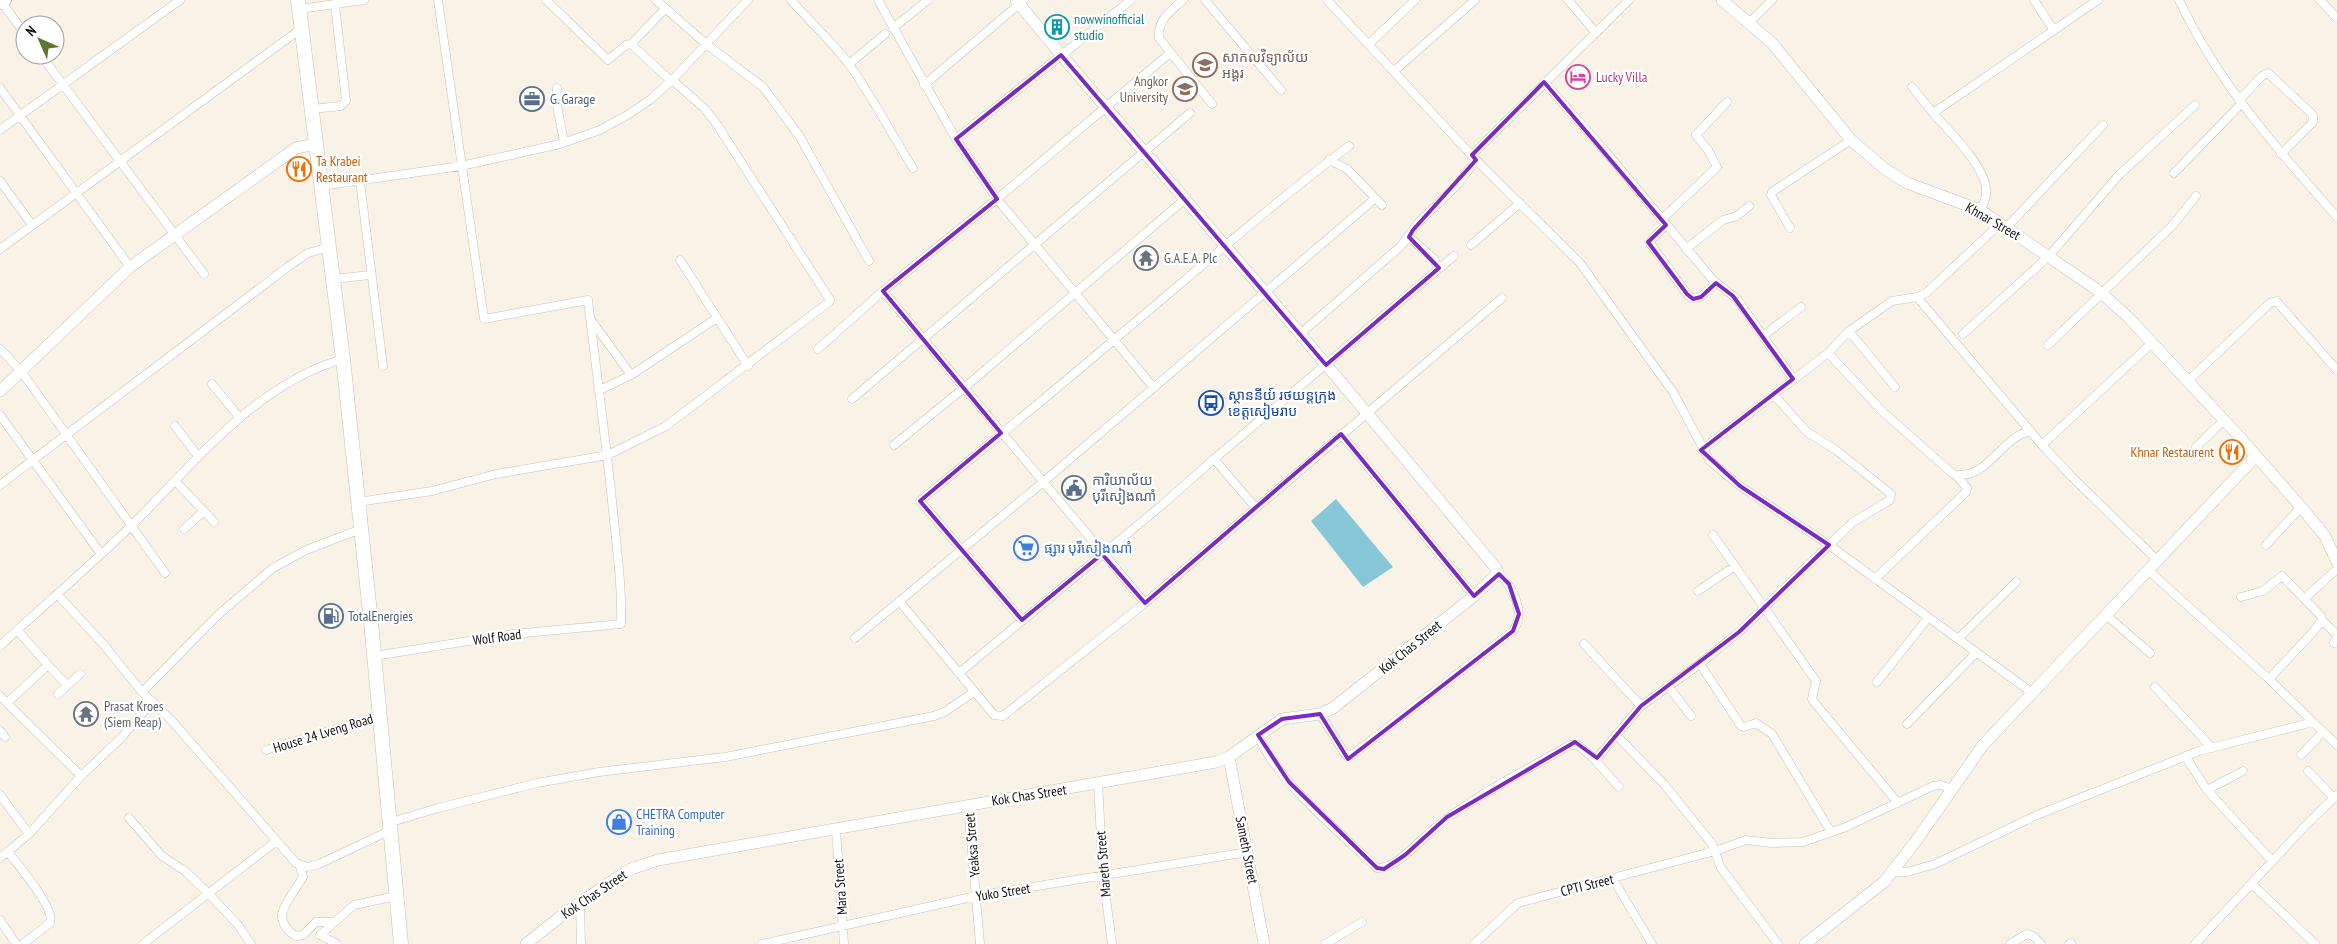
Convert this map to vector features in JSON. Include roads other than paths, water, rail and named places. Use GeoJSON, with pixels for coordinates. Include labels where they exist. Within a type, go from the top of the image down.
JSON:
{"type":"FeatureCollection","features":[{"type":"Feature","properties":{"kind":"highway"},"geometry":{"type":"LineString","coordinates":[[299,5],[343,359],[374,656],[400,944]]}},
{"type":"Feature","properties":{"kind":"street"},"geometry":{"type":"LineString","coordinates":[[0,130],[180,0]]}},
{"type":"Feature","properties":{"kind":"street"},"geometry":{"type":"LineString","coordinates":[[299,5],[335,5],[364,0]]}},
{"type":"Feature","properties":{"kind":"street"},"geometry":{"type":"LineString","coordinates":[[438,0],[484,318],[588,300],[598,392],[608,455]]}},
{"type":"Feature","properties":{"kind":"street"},"geometry":{"type":"LineString","coordinates":[[546,0],[608,60],[628,44],[631,44],[665,9]]}},
{"type":"Feature","properties":{"kind":"street"},"geometry":{"type":"LineString","coordinates":[[656,0],[705,44],[763,86],[800,137],[869,261]]}},
{"type":"Feature","properties":{"kind":"street"},"geometry":{"type":"LineString","coordinates":[[321,186],[461,166],[564,142],[600,130],[629,114],[672,81],[748,0]]}},
{"type":"Feature","properties":{"kind":"street"},"geometry":{"type":"LineString","coordinates":[[791,0],[849,64],[870,94],[913,168]]}},
{"type":"Feature","properties":{"kind":"street"},"geometry":{"type":"LineString","coordinates":[[878,0],[956,139],[997,199],[1154,388]]}},
{"type":"Feature","properties":{"kind":"street"},"geometry":{"type":"LineString","coordinates":[[893,28],[928,0]]}},
{"type":"Feature","properties":{"kind":"street"},"geometry":{"type":"LineString","coordinates":[[956,139],[1132,0]]}},
{"type":"Feature","properties":{"kind":"street"},"geometry":{"type":"LineString","coordinates":[[1183,0],[1161,22],[1158,29],[1159,38],[1212,104]]}},
{"type":"Feature","properties":{"kind":"street"},"geometry":{"type":"LineString","coordinates":[[1206,0],[1281,90]]}},
{"type":"Feature","properties":{"kind":"street"},"geometry":{"type":"LineString","coordinates":[[1327,0],[1474,158],[1580,263],[1673,392],[1710,461],[1740,486],[1828,545],[2032,692]]}},
{"type":"Feature","properties":{"kind":"street"},"geometry":{"type":"LineString","coordinates":[[1369,44],[1415,0]]}},
{"type":"Feature","properties":{"kind":"street"},"geometry":{"type":"LineString","coordinates":[[1394,71],[1475,0]]}},
{"type":"Feature","properties":{"kind":"street"},"geometry":{"type":"LineString","coordinates":[[1568,0],[1596,33]]}},
{"type":"Feature","properties":{"kind":"street"},"geometry":{"type":"LineString","coordinates":[[1300,334],[1409,237],[1420,222],[1457,185],[1474,158],[1544,82],[1629,0]]}},
{"type":"Feature","properties":{"kind":"street","name":"Khnar Street"},"geometry":{"type":"LineString","coordinates":[[1722,0],[1772,43],[1850,140],[1885,169],[1907,182],[1980,210],[2102,294],[2188,381],[2301,507],[2325,536],[2337,562]]}},
{"type":"Feature","properties":{"kind":"street"},"geometry":{"type":"LineString","coordinates":[[1749,23],[1772,0]]}},
{"type":"Feature","properties":{"kind":"street"},"geometry":{"type":"LineString","coordinates":[[2034,0],[2054,29]]}},
{"type":"Feature","properties":{"kind":"street"},"geometry":{"type":"LineString","coordinates":[[2179,0],[2220,75],[2281,154],[2337,217]]}},
{"type":"Feature","properties":{"kind":"street"},"geometry":{"type":"LineString","coordinates":[[2320,0],[2337,18]]}},
{"type":"Feature","properties":{"kind":"street"},"geometry":{"type":"LineString","coordinates":[[2,1],[15,20]]}},
{"type":"Feature","properties":{"kind":"street"},"geometry":{"type":"LineString","coordinates":[[924,85],[1020,1],[1061,55],[1142,152],[1225,245],[1509,584],[1519,614],[1513,631],[1352,755],[1345,754],[1320,714]]}},
{"type":"Feature","properties":{"kind":"street"},"geometry":{"type":"LineString","coordinates":[[1933,113],[2094,1]]}},
{"type":"Feature","properties":{"kind":"street"},"geometry":{"type":"LineString","coordinates":[[312,109],[341,106],[346,101],[335,5]]}},
{"type":"Feature","properties":{"kind":"street"},"geometry":{"type":"LineString","coordinates":[[0,248],[302,28]]}},
{"type":"Feature","properties":{"kind":"street"},"geometry":{"type":"LineString","coordinates":[[849,64],[885,34]]}},
{"type":"Feature","properties":{"kind":"street"},"geometry":{"type":"LineString","coordinates":[[358,502],[432,491],[496,474],[608,455],[666,426],[748,366],[830,300],[716,123],[704,108],[631,44]]}},
{"type":"Feature","properties":{"kind":"street"},"geometry":{"type":"LineString","coordinates":[[818,349],[883,291],[997,199],[1170,53]]}},
{"type":"Feature","properties":{"kind":"street"},"geometry":{"type":"LineString","coordinates":[[49,65],[204,274]]}},
{"type":"Feature","properties":{"kind":"street"},"geometry":{"type":"LineString","coordinates":[[2174,173],[2262,76],[2268,73],[2313,115],[2313,122],[2281,154]]}},
{"type":"Feature","properties":{"kind":"street"},"geometry":{"type":"LineString","coordinates":[[1544,82],[1606,152],[1716,283],[1737,300],[1793,378]]}},
{"type":"Feature","properties":{"kind":"street"},"geometry":{"type":"LineString","coordinates":[[1912,86],[1964,150],[1982,176],[1986,199],[1980,210]]}},
{"type":"Feature","properties":{"kind":"street"},"geometry":{"type":"LineString","coordinates":[[0,88],[130,268]]}},
{"type":"Feature","properties":{"kind":"street"},"geometry":{"type":"LineString","coordinates":[[557,88],[556,100],[564,142]]}},
{"type":"Feature","properties":{"kind":"street"},"geometry":{"type":"LineString","coordinates":[[1716,283],[1701,297],[1691,298],[1650,243],[1663,222],[1717,166],[1708,150],[1696,135],[1727,102]]}},
{"type":"Feature","properties":{"kind":"street"},"geometry":{"type":"LineString","coordinates":[[1963,334],[2048,257],[2119,175],[2195,105]]}},
{"type":"Feature","properties":{"kind":"street"},"geometry":{"type":"LineString","coordinates":[[852,399],[1190,113]]}},
{"type":"Feature","properties":{"kind":"street"},"geometry":{"type":"LineString","coordinates":[[1703,449],[1828,353],[1849,331],[1892,301],[1917,297],[1926,293],[2004,225],[2103,125]]}},
{"type":"Feature","properties":{"kind":"street"},"geometry":{"type":"LineString","coordinates":[[1790,228],[1772,196],[1772,192],[1850,140]]}},
{"type":"Feature","properties":{"kind":"street"},"geometry":{"type":"LineString","coordinates":[[0,391],[130,268],[296,148],[316,144]]}},
{"type":"Feature","properties":{"kind":"street"},"geometry":{"type":"LineString","coordinates":[[1022,620],[920,501],[1225,245],[1329,160],[1349,146]]}},
{"type":"Feature","properties":{"kind":"street"},"geometry":{"type":"LineString","coordinates":[[1329,160],[1347,169],[1382,205]]}},
{"type":"Feature","properties":{"kind":"street"},"geometry":{"type":"LineString","coordinates":[[0,181],[32,225]]}},
{"type":"Feature","properties":{"kind":"street"},"geometry":{"type":"LineString","coordinates":[[360,181],[382,366]]}},
{"type":"Feature","properties":{"kind":"street"},"geometry":{"type":"LineString","coordinates":[[2048,345],[2173,225],[2196,196]]}},
{"type":"Feature","properties":{"kind":"street"},"geometry":{"type":"LineString","coordinates":[[894,445],[964,388],[1184,200]]}},
{"type":"Feature","properties":{"kind":"street"},"geometry":{"type":"LineString","coordinates":[[855,638],[1042,483],[1371,202]]}},
{"type":"Feature","properties":{"kind":"street"},"geometry":{"type":"LineString","coordinates":[[1471,245],[1520,203]]}},
{"type":"Feature","properties":{"kind":"street"},"geometry":{"type":"LineString","coordinates":[[1686,249],[1723,220],[1736,216],[1749,206]]}},
{"type":"Feature","properties":{"kind":"street"},"geometry":{"type":"LineString","coordinates":[[1409,237],[1434,259],[1438,269]]}},
{"type":"Feature","properties":{"kind":"street"},"geometry":{"type":"LineString","coordinates":[[0,485],[66,433],[308,252],[329,247]]}},
{"type":"Feature","properties":{"kind":"street"},"geometry":{"type":"LineString","coordinates":[[959,673],[1162,505],[1454,256]]}},
{"type":"Feature","properties":{"kind":"street"},"geometry":{"type":"LineString","coordinates":[[680,260],[748,366]]}},
{"type":"Feature","properties":{"kind":"street"},"geometry":{"type":"LineString","coordinates":[[333,278],[370,275]]}},
{"type":"Feature","properties":{"kind":"street"},"geometry":{"type":"LineString","coordinates":[[883,291],[1042,483],[1145,603]]}},
{"type":"Feature","properties":{"kind":"street"},"geometry":{"type":"LineString","coordinates":[[1917,297],[2042,445],[2157,560]]}},
{"type":"Feature","properties":{"kind":"street"},"geometry":{"type":"LineString","coordinates":[[899,601],[994,715],[1003,716],[1145,603],[1255,507],[1502,298]]}},
{"type":"Feature","properties":{"kind":"street"},"geometry":{"type":"LineString","coordinates":[[2188,381],[2276,300],[2337,370]]}},
{"type":"Feature","properties":{"kind":"street"},"geometry":{"type":"LineString","coordinates":[[1763,336],[1801,307]]}},
{"type":"Feature","properties":{"kind":"street"},"geometry":{"type":"LineString","coordinates":[[590,318],[631,375]]}},
{"type":"Feature","properties":{"kind":"street"},"geometry":{"type":"LineString","coordinates":[[598,392],[631,375],[717,318]]}},
{"type":"Feature","properties":{"kind":"street"},"geometry":{"type":"LineString","coordinates":[[1849,331],[1895,386]]}},
{"type":"Feature","properties":{"kind":"street"},"geometry":{"type":"LineString","coordinates":[[2042,445],[2152,343]]}},
{"type":"Feature","properties":{"kind":"street"},"geometry":{"type":"LineString","coordinates":[[0,349],[22,371],[166,573]]}},
{"type":"Feature","properties":{"kind":"street"},"geometry":{"type":"LineString","coordinates":[[1828,353],[1882,411],[1949,472],[1956,475],[1967,488],[1966,492],[1875,579]]}},
{"type":"Feature","properties":{"kind":"street"},"geometry":{"type":"LineString","coordinates":[[0,646],[58,595],[131,526],[198,456],[240,418],[272,394],[321,365],[343,359]]}},
{"type":"Feature","properties":{"kind":"street"},"geometry":{"type":"LineString","coordinates":[[212,384],[240,418]]}},
{"type":"Feature","properties":{"kind":"street"},"geometry":{"type":"LineString","coordinates":[[1594,759],[1641,706],[1700,664],[1765,608],[1853,522],[1890,500],[1892,496],[1836,450],[1807,432],[1773,394]]}},
{"type":"Feature","properties":{"kind":"street"},"geometry":{"type":"LineString","coordinates":[[0,416],[101,554]]}},
{"type":"Feature","properties":{"kind":"street"},"geometry":{"type":"LineString","coordinates":[[2196,447],[2224,420]]}},
{"type":"Feature","properties":{"kind":"street"},"geometry":{"type":"LineString","coordinates":[[175,426],[198,456]]}},
{"type":"Feature","properties":{"kind":"street"},"geometry":{"type":"LineString","coordinates":[[1956,475],[1982,468],[2015,436],[2031,431]]}},
{"type":"Feature","properties":{"kind":"street"},"geometry":{"type":"LineString","coordinates":[[1341,434],[1474,596]]}},
{"type":"Feature","properties":{"kind":"street","name":"Wolf Road"},"geometry":{"type":"LineString","coordinates":[[374,656],[513,634],[621,624],[622,593],[608,455]]}},
{"type":"Feature","properties":{"kind":"street"},"geometry":{"type":"LineString","coordinates":[[1805,944],[1868,896],[1893,872],[1983,745],[2256,456]]}},
{"type":"Feature","properties":{"kind":"street"},"geometry":{"type":"LineString","coordinates":[[1214,459],[1255,507]]}},
{"type":"Feature","properties":{"kind":"street"},"geometry":{"type":"LineString","coordinates":[[175,481],[214,522]]}},
{"type":"Feature","properties":{"kind":"street"},"geometry":{"type":"LineString","coordinates":[[2266,545],[2301,507]]}},
{"type":"Feature","properties":{"kind":"street"},"geometry":{"type":"LineString","coordinates":[[184,529],[204,511]]}},
{"type":"Feature","properties":{"kind":"street"},"geometry":{"type":"LineString","coordinates":[[142,692],[219,614],[273,568],[306,550],[361,529]]}},
{"type":"Feature","properties":{"kind":"street"},"geometry":{"type":"LineString","coordinates":[[1713,535],[1816,681],[1812,698],[1814,702],[1898,803]]}},
{"type":"Feature","properties":{"kind":"street"},"geometry":{"type":"LineString","coordinates":[[1698,591],[1735,566]]}},
{"type":"Feature","properties":{"kind":"street"},"geometry":{"type":"LineString","coordinates":[[2305,598],[2337,569]]}},
{"type":"Feature","properties":{"kind":"street"},"geometry":{"type":"LineString","coordinates":[[2148,570],[2269,679],[2337,745]]}},
{"type":"Feature","properties":{"kind":"street","name":"Kok Chas Street"},"geometry":{"type":"LineString","coordinates":[[526,944],[565,913],[631,869],[658,860],[1216,762],[1229,757],[1282,719],[1320,714],[1333,708],[1474,596],[1498,573]]}},
{"type":"Feature","properties":{"kind":"street"},"geometry":{"type":"LineString","coordinates":[[2241,597],[2263,592],[2282,576],[2319,613],[2322,620],[2337,635]]}},
{"type":"Feature","properties":{"kind":"street"},"geometry":{"type":"LineString","coordinates":[[1958,639],[2016,582]]}},
{"type":"Feature","properties":{"kind":"street"},"geometry":{"type":"LineString","coordinates":[[58,595],[103,644],[142,692],[172,721],[276,842],[300,866],[303,878],[282,916],[283,922],[294,935],[298,944]]}},
{"type":"Feature","properties":{"kind":"street"},"geometry":{"type":"LineString","coordinates":[[2106,614],[2150,653]]}},
{"type":"Feature","properties":{"kind":"street"},"geometry":{"type":"LineString","coordinates":[[1877,682],[1928,618]]}},
{"type":"Feature","properties":{"kind":"street"},"geometry":{"type":"LineString","coordinates":[[2269,679],[2322,620]]}},
{"type":"Feature","properties":{"kind":"street"},"geometry":{"type":"LineString","coordinates":[[18,630],[67,685]]}},
{"type":"Feature","properties":{"kind":"street"},"geometry":{"type":"LineString","coordinates":[[1584,644],[1641,706]]}},
{"type":"Feature","properties":{"kind":"street"},"geometry":{"type":"LineString","coordinates":[[1907,724],[1976,653]]}},
{"type":"Feature","properties":{"kind":"street"},"geometry":{"type":"LineString","coordinates":[[1700,664],[1741,726],[1756,724],[1772,734],[1831,832]]}},
{"type":"Feature","properties":{"kind":"street"},"geometry":{"type":"LineString","coordinates":[[7,704],[48,665]]}},
{"type":"Feature","properties":{"kind":"street"},"geometry":{"type":"LineString","coordinates":[[58,694],[80,674]]}},
{"type":"Feature","properties":{"kind":"street"},"geometry":{"type":"LineString","coordinates":[[1668,686],[1691,716]]}},
{"type":"Feature","properties":{"kind":"street"},"geometry":{"type":"LineString","coordinates":[[2155,687],[2212,748]]}},
{"type":"Feature","properties":{"kind":"street"},"geometry":{"type":"LineString","coordinates":[[300,866],[307,867],[319,864],[389,827],[438,808],[537,783],[598,772],[725,757],[934,716],[946,711],[974,692]]}},
{"type":"Feature","properties":{"kind":"street"},"geometry":{"type":"LineString","coordinates":[[0,696],[81,776]]}},
{"type":"Feature","properties":{"kind":"street"},"geometry":{"type":"LineString","coordinates":[[0,858],[29,834],[81,776],[121,738],[152,702]]}},
{"type":"Feature","properties":{"kind":"street","name":"House 24 Lveng Road"},"geometry":{"type":"LineString","coordinates":[[266,750],[379,716]]}},
{"type":"Feature","properties":{"kind":"street"},"geometry":{"type":"LineString","coordinates":[[1893,872],[1907,872],[1934,864],[2037,815],[2185,756],[2313,722]]}},
{"type":"Feature","properties":{"kind":"street"},"geometry":{"type":"LineString","coordinates":[[2301,755],[2323,732]]}},
{"type":"Feature","properties":{"kind":"street"},"geometry":{"type":"LineString","coordinates":[[1616,735],[1664,784],[1712,844],[1721,868],[1778,944]]}},
{"type":"Feature","properties":{"kind":"street"},"geometry":{"type":"LineString","coordinates":[[1258,736],[1264,751],[1289,782],[1377,868],[1384,868],[1405,855],[1447,817],[1570,745],[1578,745],[1594,759],[1619,787]]}},
{"type":"Feature","properties":{"kind":"street"},"geometry":{"type":"LineString","coordinates":[[2185,756],[2207,790],[2272,861]]}},
{"type":"Feature","properties":{"kind":"street","name":"Sameth Street"},"geometry":{"type":"LineString","coordinates":[[1229,757],[1264,944]]}},
{"type":"Feature","properties":{"kind":"street"},"geometry":{"type":"LineString","coordinates":[[2207,790],[2243,771]]}},
{"type":"Feature","properties":{"kind":"street"},"geometry":{"type":"LineString","coordinates":[[2195,944],[2272,861],[2336,797],[2308,771]]}},
{"type":"Feature","properties":{"kind":"street","name":"Mareth Street"},"geometry":{"type":"LineString","coordinates":[[1098,783],[1103,876],[1112,944]]}},
{"type":"Feature","properties":{"kind":"street","name":"CPTI Street"},"geometry":{"type":"LineString","coordinates":[[1474,944],[1518,903],[1715,852],[1746,840],[1771,843],[1803,842],[1831,832],[1938,784],[1951,788]]}},
{"type":"Feature","properties":{"kind":"street"},"geometry":{"type":"LineString","coordinates":[[0,794],[29,834]]}},
{"type":"Feature","properties":{"kind":"street","name":"Yeaksa Street"},"geometry":{"type":"LineString","coordinates":[[968,805],[980,944]]}},
{"type":"Feature","properties":{"kind":"street"},"geometry":{"type":"LineString","coordinates":[[129,818],[162,856],[185,871],[208,893],[238,925],[251,944]]}},
{"type":"Feature","properties":{"kind":"street","name":"Mara Street"},"geometry":{"type":"LineString","coordinates":[[836,829],[844,944]]}},
{"type":"Feature","properties":{"kind":"street"},"geometry":{"type":"LineString","coordinates":[[143,944],[276,842]]}},
{"type":"Feature","properties":{"kind":"street"},"geometry":{"type":"LineString","coordinates":[[8,852],[43,899],[51,916],[50,923],[23,944]]}},
{"type":"Feature","properties":{"kind":"street","name":"Yuko Street"},"geometry":{"type":"LineString","coordinates":[[762,944],[976,896],[1248,852]]}},
{"type":"Feature","properties":{"kind":"street"},"geometry":{"type":"LineString","coordinates":[[1613,879],[1652,944]]}},
{"type":"Feature","properties":{"kind":"street"},"geometry":{"type":"LineString","coordinates":[[2252,884],[2315,944]]}},
{"type":"Feature","properties":{"kind":"street"},"geometry":{"type":"LineString","coordinates":[[320,935],[354,905],[396,896]]}},
{"type":"Feature","properties":{"kind":"street"},"geometry":{"type":"LineString","coordinates":[[580,904],[581,944]]}},
{"type":"Feature","properties":{"kind":"street"},"geometry":{"type":"LineString","coordinates":[[0,920],[16,944]]}},
{"type":"Feature","properties":{"kind":"street"},"geometry":{"type":"LineString","coordinates":[[303,935],[316,922],[333,922]]}},
{"type":"Feature","properties":{"kind":"street"},"geometry":{"type":"LineString","coordinates":[[1325,944],[1362,922]]}},
{"type":"Feature","properties":{"kind":"street"},"geometry":{"type":"LineString","coordinates":[[2010,944],[2026,934],[2033,936],[2041,944]]}},
{"type":"Feature","properties":{"kind":"street"},"geometry":{"type":"LineString","coordinates":[[294,935],[320,935],[337,944]]}},
{"type":"Feature","properties":{"kind":"water"},"geometry":{"type":"Polygon","coordinates":[[[1336,499],[1393,567],[1363,587],[1311,521],[1336,499]]]}},
{"type":"Feature","properties":{"kind":"place","name":"nowwinofficial studio"},"geometry":{"type":"Point","coordinates":[1057,27]}},
{"type":"Feature","properties":{"kind":"place","name":"សាកលវិទ្យាល័យ អង្គរ"},"geometry":{"type":"Point","coordinates":[1205,65]}},
{"type":"Feature","properties":{"kind":"place","name":"Lucky Villa"},"geometry":{"type":"Point","coordinates":[1578,77]}},
{"type":"Feature","properties":{"kind":"place","name":"Angkor University"},"geometry":{"type":"Point","coordinates":[1185,89]}},
{"type":"Feature","properties":{"kind":"place","name":"G. Garage"},"geometry":{"type":"Point","coordinates":[532,99]}},
{"type":"Feature","properties":{"kind":"place","name":"Ta Krabei Restaurant"},"geometry":{"type":"Point","coordinates":[299,169]}},
{"type":"Feature","properties":{"kind":"place","name":"G.A.E.A. Plc"},"geometry":{"type":"Point","coordinates":[1146,258]}},
{"type":"Feature","properties":{"kind":"place","name":"ស្ថាននីយ៍ រថយន្តក្រុង ខេត្តសៀមរាប"},"geometry":{"type":"Point","coordinates":[1211,403]}},
{"type":"Feature","properties":{"kind":"place","name":"Khnar Restaurent"},"geometry":{"type":"Point","coordinates":[2232,452]}},
{"type":"Feature","properties":{"kind":"place","name":"ការិយាល័យ បុរីសៀងណាំ"},"geometry":{"type":"Point","coordinates":[1074,488]}},
{"type":"Feature","properties":{"kind":"place","name":"ផ្សារ បុរីសៀងណាំ"},"geometry":{"type":"Point","coordinates":[1026,548]}},
{"type":"Feature","properties":{"kind":"place","name":"TotalEnergies"},"geometry":{"type":"Point","coordinates":[331,616]}},
{"type":"Feature","properties":{"kind":"place","name":"Prasat Kroes (Siem Reap)"},"geometry":{"type":"Point","coordinates":[86,714]}},
{"type":"Feature","properties":{"kind":"place","name":"CHETRA Computer Training"},"geometry":{"type":"Point","coordinates":[619,822]}}]}
